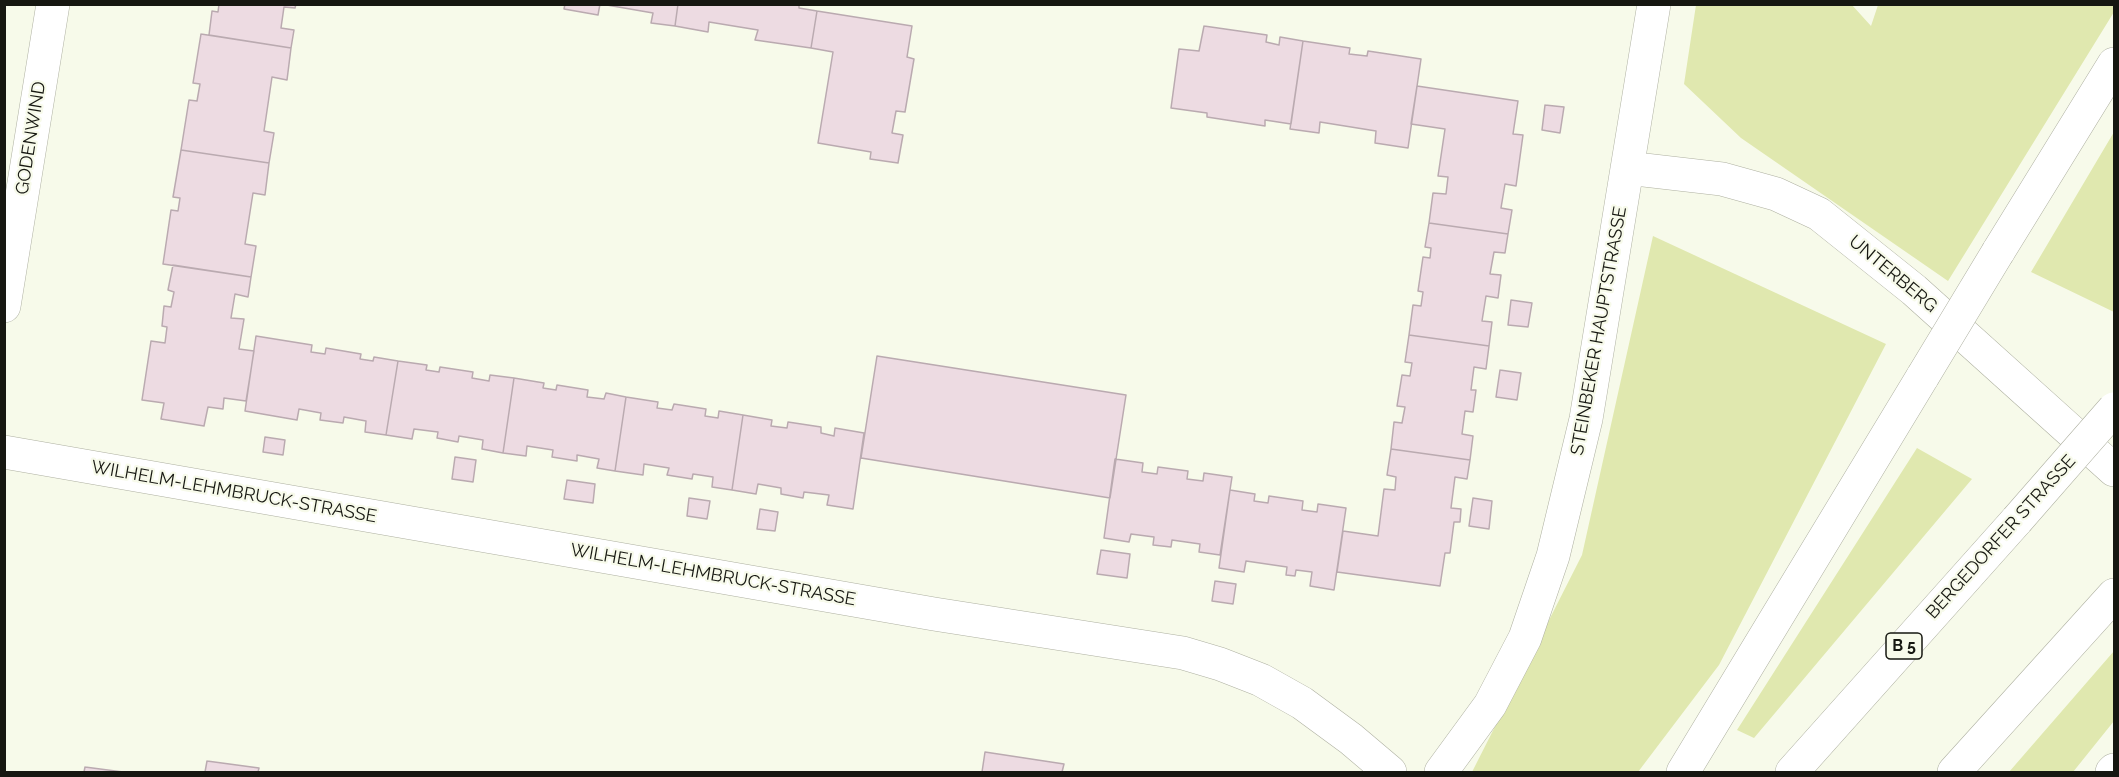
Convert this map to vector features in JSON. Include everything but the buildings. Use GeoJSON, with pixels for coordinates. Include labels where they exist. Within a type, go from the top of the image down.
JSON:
{"type":"FeatureCollection","features":[{"type":"Feature","properties":{"kind":"street","name":"GODENWIND"},"geometry":{"type":"LineString","coordinates":[[4,306],[17,142],[53,4]]}},
{"type":"Feature","properties":{"kind":"street","name":"STEINBEKER HAUPTSTRASSE"},"geometry":{"type":"LineString","coordinates":[[1441,772],[1490,705],[1520,647],[1553,556],[1586,419],[1654,4]]}},
{"type":"Feature","properties":{"kind":"street"},"geometry":{"type":"LineString","coordinates":[[1683,772],[1998,252],[2115,64]]}},
{"type":"Feature","properties":{"kind":"street","name":"UNTERBERG"},"geometry":{"type":"LineString","coordinates":[[1627,168],[1722,179],[1776,194],[1819,214],[1914,290],[2115,470]]}},
{"type":"Feature","properties":{"kind":"street","name":"BERGEDORFER STRASSE"},"geometry":{"type":"LineString","coordinates":[[1792,772],[2115,409]]}},
{"type":"Feature","properties":{"kind":"street","name":"WILHELM-LEHMBRUCK-STRASSE"},"geometry":{"type":"LineString","coordinates":[[4,452],[922,612],[1183,653],[1261,680],[1302,703],[1351,739],[1390,772]]}},
{"type":"Feature","properties":{"kind":"street"},"geometry":{"type":"LineString","coordinates":[[1954,772],[2115,595]]}},
{"type":"Feature","properties":{"kind":"green space"},"geometry":{"type":"Polygon","coordinates":[[[2114,4],[2114,12],[1948,281],[1741,138],[1684,84],[1696,5],[1852,5],[1871,26],[1878,5],[2114,4]]]}},
{"type":"Feature","properties":{"kind":"green space"},"geometry":{"type":"Polygon","coordinates":[[[2114,132],[2114,312],[2031,272],[2114,132]]]}},
{"type":"Feature","properties":{"kind":"green space"},"geometry":{"type":"Polygon","coordinates":[[[1653,236],[1886,344],[1719,665],[1638,772],[1472,772],[1582,555],[1653,236]]]}},
{"type":"Feature","properties":{"kind":"green space"},"geometry":{"type":"Polygon","coordinates":[[[1917,448],[1972,479],[1754,738],[1737,730],[1917,448]]]}},
{"type":"Feature","properties":{"kind":"green space"},"geometry":{"type":"Polygon","coordinates":[[[2114,651],[2114,721],[2073,772],[2009,772],[2114,651]]]}}]}
